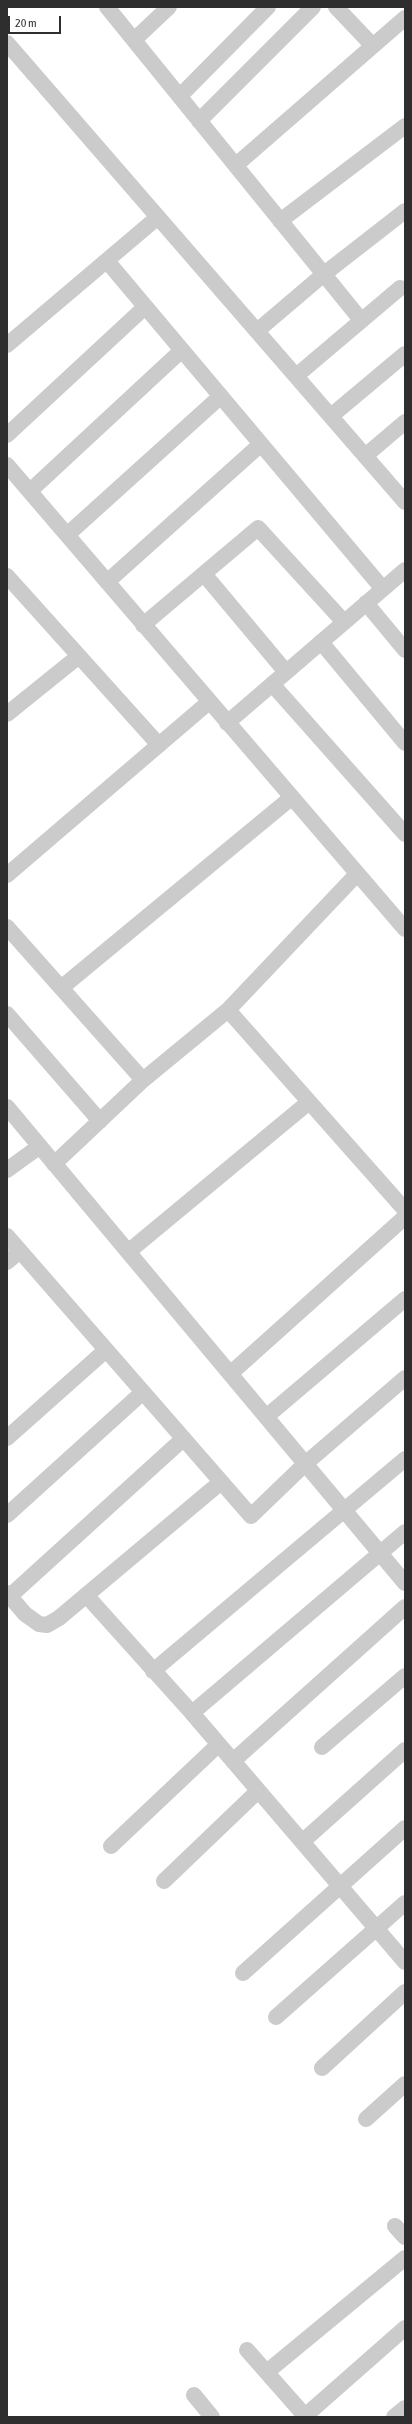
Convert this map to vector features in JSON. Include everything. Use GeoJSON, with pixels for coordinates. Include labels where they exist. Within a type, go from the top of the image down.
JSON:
{"type":"FeatureCollection","features":[{"type":"Feature","properties":{"kind":"street"},"geometry":{"type":"LineString","coordinates":[[107,7],[361,320]]}},
{"type":"Feature","properties":{"kind":"street"},"geometry":{"type":"LineString","coordinates":[[134,40],[170,7]]}},
{"type":"Feature","properties":{"kind":"street"},"geometry":{"type":"LineString","coordinates":[[180,96],[268,7]]}},
{"type":"Feature","properties":{"kind":"street"},"geometry":{"type":"LineString","coordinates":[[199,120],[313,7]]}},
{"type":"Feature","properties":{"kind":"street"},"geometry":{"type":"LineString","coordinates":[[336,7],[373,46]]}},
{"type":"Feature","properties":{"kind":"street"},"geometry":{"type":"LineString","coordinates":[[236,165],[405,18]]}},
{"type":"Feature","properties":{"kind":"street"},"geometry":{"type":"LineString","coordinates":[[7,43],[365,456],[403,495]]}},
{"type":"Feature","properties":{"kind":"street"},"geometry":{"type":"LineString","coordinates":[[280,220],[405,126]]}},
{"type":"Feature","properties":{"kind":"street"},"geometry":{"type":"LineString","coordinates":[[257,331],[324,274],[405,211]]}},
{"type":"Feature","properties":{"kind":"street"},"geometry":{"type":"LineString","coordinates":[[7,345],[158,217]]}},
{"type":"Feature","properties":{"kind":"street"},"geometry":{"type":"LineString","coordinates":[[107,261],[383,589]]}},
{"type":"Feature","properties":{"kind":"street"},"geometry":{"type":"LineString","coordinates":[[296,376],[400,288]]}},
{"type":"Feature","properties":{"kind":"street"},"geometry":{"type":"LineString","coordinates":[[7,434],[145,307]]}},
{"type":"Feature","properties":{"kind":"street"},"geometry":{"type":"LineString","coordinates":[[30,491],[182,350]]}},
{"type":"Feature","properties":{"kind":"street"},"geometry":{"type":"LineString","coordinates":[[331,416],[405,354]]}},
{"type":"Feature","properties":{"kind":"street"},"geometry":{"type":"LineString","coordinates":[[67,535],[221,396]]}},
{"type":"Feature","properties":{"kind":"street"},"geometry":{"type":"LineString","coordinates":[[365,456],[405,422]]}},
{"type":"Feature","properties":{"kind":"street"},"geometry":{"type":"LineString","coordinates":[[107,582],[261,444]]}},
{"type":"Feature","properties":{"kind":"street"},"geometry":{"type":"LineString","coordinates":[[7,465],[291,798],[405,929]]}},
{"type":"Feature","properties":{"kind":"street"},"geometry":{"type":"LineString","coordinates":[[143,625],[258,528],[344,622]]}},
{"type":"Feature","properties":{"kind":"street"},"geometry":{"type":"LineString","coordinates":[[227,723],[405,570]]}},
{"type":"Feature","properties":{"kind":"street"},"geometry":{"type":"LineString","coordinates":[[204,574],[286,672]]}},
{"type":"Feature","properties":{"kind":"street"},"geometry":{"type":"LineString","coordinates":[[7,576],[159,745]]}},
{"type":"Feature","properties":{"kind":"street"},"geometry":{"type":"LineString","coordinates":[[366,604],[405,650]]}},
{"type":"Feature","properties":{"kind":"street"},"geometry":{"type":"LineString","coordinates":[[321,642],[405,743]]}},
{"type":"Feature","properties":{"kind":"street"},"geometry":{"type":"LineString","coordinates":[[7,714],[79,656]]}},
{"type":"Feature","properties":{"kind":"street"},"geometry":{"type":"LineString","coordinates":[[272,684],[405,834]]}},
{"type":"Feature","properties":{"kind":"street"},"geometry":{"type":"LineString","coordinates":[[7,875],[209,702]]}},
{"type":"Feature","properties":{"kind":"street"},"geometry":{"type":"LineString","coordinates":[[61,988],[291,798]]}},
{"type":"Feature","properties":{"kind":"street"},"geometry":{"type":"LineString","coordinates":[[54,1164],[143,1080],[228,1010],[357,874]]}},
{"type":"Feature","properties":{"kind":"street"},"geometry":{"type":"LineString","coordinates":[[7,927],[143,1080]]}},
{"type":"Feature","properties":{"kind":"street"},"geometry":{"type":"LineString","coordinates":[[228,1010],[405,1210]]}},
{"type":"Feature","properties":{"kind":"street"},"geometry":{"type":"LineString","coordinates":[[7,1014],[100,1120]]}},
{"type":"Feature","properties":{"kind":"street"},"geometry":{"type":"LineString","coordinates":[[128,1252],[309,1102]]}},
{"type":"Feature","properties":{"kind":"street"},"geometry":{"type":"LineString","coordinates":[[7,1107],[405,1582]]}},
{"type":"Feature","properties":{"kind":"street"},"geometry":{"type":"LineString","coordinates":[[7,1170],[40,1146]]}},
{"type":"Feature","properties":{"kind":"street"},"geometry":{"type":"LineString","coordinates":[[230,1374],[405,1217]]}},
{"type":"Feature","properties":{"kind":"street"},"geometry":{"type":"LineString","coordinates":[[7,1236],[251,1516],[305,1464],[405,1378]]}},
{"type":"Feature","properties":{"kind":"street"},"geometry":{"type":"LineString","coordinates":[[7,1262],[20,1251]]}},
{"type":"Feature","properties":{"kind":"street"},"geometry":{"type":"LineString","coordinates":[[266,1417],[405,1299]]}},
{"type":"Feature","properties":{"kind":"street"},"geometry":{"type":"LineString","coordinates":[[7,1438],[106,1350]]}},
{"type":"Feature","properties":{"kind":"street"},"geometry":{"type":"LineString","coordinates":[[7,1515],[143,1392]]}},
{"type":"Feature","properties":{"kind":"street"},"geometry":{"type":"LineString","coordinates":[[183,1439],[8,1595],[25,1614],[39,1624],[47,1625],[86,1595],[221,1482]]}},
{"type":"Feature","properties":{"kind":"street"},"geometry":{"type":"LineString","coordinates":[[153,1671],[405,1459]]}},
{"type":"Feature","properties":{"kind":"street"},"geometry":{"type":"LineString","coordinates":[[192,1713],[381,1554],[405,1532]]}},
{"type":"Feature","properties":{"kind":"street"},"geometry":{"type":"LineString","coordinates":[[86,1595],[192,1713],[405,1962]]}},
{"type":"Feature","properties":{"kind":"street"},"geometry":{"type":"LineString","coordinates":[[233,1761],[405,1607]]}},
{"type":"Feature","properties":{"kind":"street"},"geometry":{"type":"LineString","coordinates":[[322,1746],[405,1676]]}},
{"type":"Feature","properties":{"kind":"street"},"geometry":{"type":"LineString","coordinates":[[111,1846],[218,1744]]}},
{"type":"Feature","properties":{"kind":"street"},"geometry":{"type":"LineString","coordinates":[[302,1842],[405,1750]]}},
{"type":"Feature","properties":{"kind":"street"},"geometry":{"type":"LineString","coordinates":[[164,1881],[258,1791]]}},
{"type":"Feature","properties":{"kind":"street"},"geometry":{"type":"LineString","coordinates":[[243,1973],[339,1885],[405,1828]]}},
{"type":"Feature","properties":{"kind":"street"},"geometry":{"type":"LineString","coordinates":[[276,2017],[405,1903]]}},
{"type":"Feature","properties":{"kind":"street"},"geometry":{"type":"LineString","coordinates":[[322,2068],[405,1992]]}},
{"type":"Feature","properties":{"kind":"street"},"geometry":{"type":"LineString","coordinates":[[366,2120],[405,2084]]}},
{"type":"Feature","properties":{"kind":"street"},"geometry":{"type":"LineString","coordinates":[[268,2371],[405,2258]]}},
{"type":"Feature","properties":{"kind":"street"},"geometry":{"type":"LineString","coordinates":[[247,2350],[268,2371],[306,2416],[405,2328]]}},
{"type":"Feature","properties":{"kind":"street"},"geometry":{"type":"LineString","coordinates":[[194,2395],[212,2417]]}},
{"type":"Feature","properties":{"kind":"street"},"geometry":{"type":"LineString","coordinates":[[394,2417],[405,2408]]}}]}
